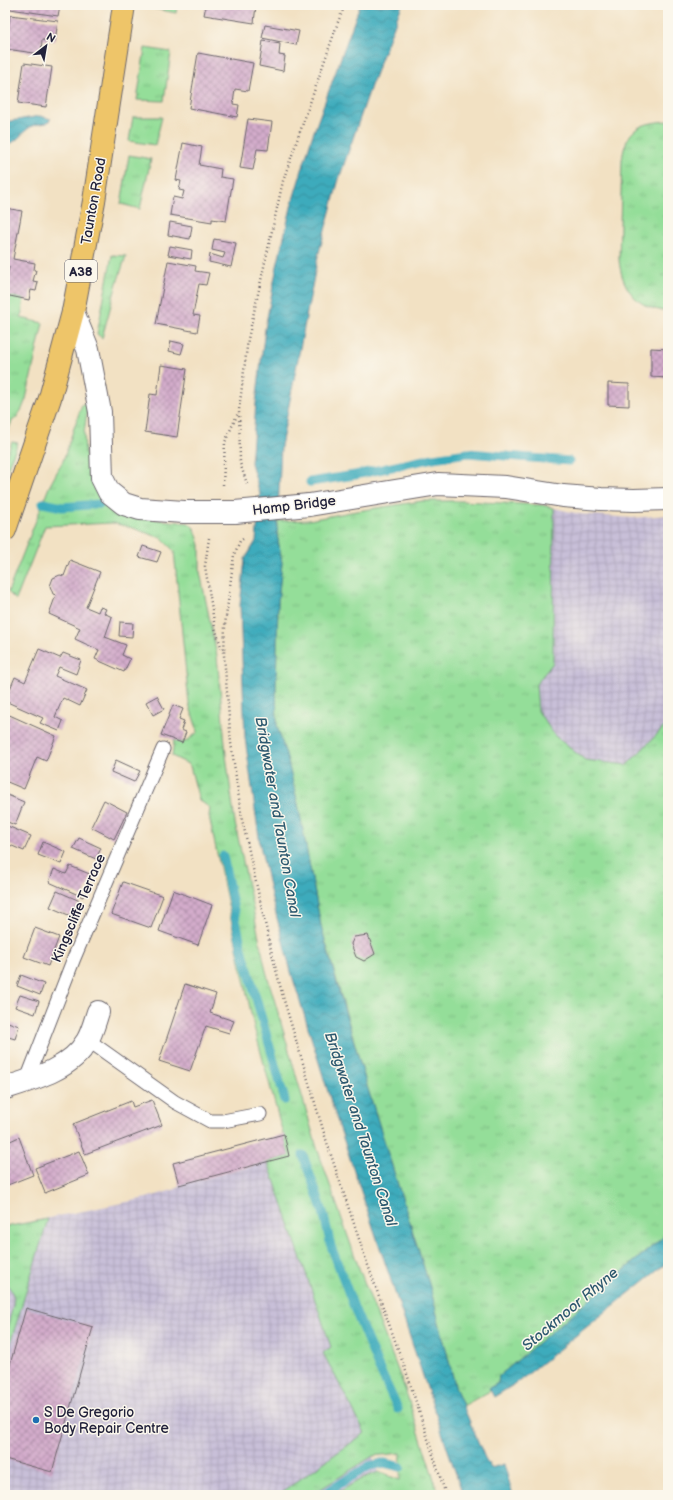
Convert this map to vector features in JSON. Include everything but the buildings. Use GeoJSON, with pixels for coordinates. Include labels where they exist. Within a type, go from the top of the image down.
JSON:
{"type":"FeatureCollection","features":[{"type":"Feature","properties":{"kind":"main road","name":"Taunton Road"},"geometry":{"type":"LineString","coordinates":[[5,530],[50,398],[73,312],[94,201],[124,5]]}},
{"type":"Feature","properties":{"kind":"street","name":"Hamp Bridge"},"geometry":{"type":"LineString","coordinates":[[73,312],[88,349],[100,412],[102,478],[109,492],[124,504],[140,509],[228,513],[309,505],[438,484],[506,487],[563,496],[600,499],[668,499]]}},
{"type":"Feature","properties":{"kind":"street"},"geometry":{"type":"LineString","coordinates":[[5,1088],[46,1074],[79,1053],[88,1040],[98,1012]]}},
{"type":"Feature","properties":{"kind":"lane","name":"Kingscliffe Terrace"},"geometry":{"type":"LineString","coordinates":[[26,1082],[74,958],[163,749]]}},
{"type":"Feature","properties":{"kind":"lane"},"geometry":{"type":"LineString","coordinates":[[88,1040],[175,1102],[210,1121],[223,1121],[260,1114]]}},
{"type":"Feature","properties":{"kind":"path"},"geometry":{"type":"LineString","coordinates":[[248,486],[240,463],[239,410],[248,339],[283,181],[345,5]]}},
{"type":"Feature","properties":{"kind":"path"},"geometry":{"type":"LineString","coordinates":[[246,536],[240,541],[234,555],[225,619],[224,656],[231,743],[242,819],[283,997],[330,1154],[408,1377],[446,1495]]}},
{"type":"Feature","properties":{"kind":"shaded area"},"geometry":{"type":"Polygon","coordinates":[[[554,508],[580,514],[632,518],[668,515],[668,723],[627,765],[585,760],[555,736],[538,711],[536,684],[553,663],[554,508]]]}},
{"type":"Feature","properties":{"kind":"shaded area"},"geometry":{"type":"Polygon","coordinates":[[[268,1162],[332,1348],[323,1353],[365,1433],[378,1472],[361,1479],[340,1491],[341,1495],[5,1495],[5,1227],[146,1198],[176,1189],[179,1185],[268,1162]]]}},
{"type":"Feature","properties":{"kind":"green space"},"geometry":{"type":"Polygon","coordinates":[[[152,5],[177,5],[176,13],[151,8],[152,5]]]}},
{"type":"Feature","properties":{"kind":"green space"},"geometry":{"type":"Polygon","coordinates":[[[145,48],[171,52],[164,101],[137,100],[145,48]]]}},
{"type":"Feature","properties":{"kind":"green space"},"geometry":{"type":"Polygon","coordinates":[[[133,117],[162,117],[155,145],[129,141],[133,117]]]}},
{"type":"Feature","properties":{"kind":"green space"},"geometry":{"type":"Polygon","coordinates":[[[668,121],[668,311],[648,307],[633,296],[623,279],[619,259],[622,160],[627,141],[636,130],[642,126],[668,121]]]}},
{"type":"Feature","properties":{"kind":"green space"},"geometry":{"type":"Polygon","coordinates":[[[129,155],[151,159],[140,209],[121,204],[129,155]]]}},
{"type":"Feature","properties":{"kind":"green space"},"geometry":{"type":"Polygon","coordinates":[[[112,255],[126,256],[102,338],[97,334],[112,255]]]}},
{"type":"Feature","properties":{"kind":"green space"},"geometry":{"type":"Polygon","coordinates":[[[5,295],[24,299],[21,318],[43,323],[26,399],[22,409],[12,421],[5,438],[5,295]]]}},
{"type":"Feature","properties":{"kind":"green space"},"geometry":{"type":"Polygon","coordinates":[[[82,404],[88,405],[84,433],[85,453],[95,488],[104,501],[123,516],[189,523],[195,529],[200,545],[200,572],[217,656],[226,755],[235,823],[266,971],[317,1148],[359,1268],[405,1389],[439,1495],[334,1495],[361,1479],[378,1472],[400,1480],[401,1453],[373,1456],[311,1495],[278,1495],[365,1433],[323,1353],[331,1347],[268,1162],[289,1156],[254,1027],[209,816],[210,808],[199,800],[190,766],[172,756],[174,740],[182,743],[198,732],[189,704],[174,551],[161,538],[113,523],[45,526],[16,600],[8,592],[49,487],[63,461],[82,404]]]}},
{"type":"Feature","properties":{"kind":"green space"},"geometry":{"type":"Polygon","coordinates":[[[12,442],[18,443],[5,474],[5,458],[12,442]]]}},
{"type":"Feature","properties":{"kind":"green space"},"geometry":{"type":"Polygon","coordinates":[[[422,501],[460,501],[542,505],[554,508],[553,663],[536,684],[538,711],[555,736],[585,760],[627,765],[668,723],[668,1233],[499,1376],[498,1383],[490,1388],[490,1391],[463,1406],[456,1389],[430,1287],[367,1086],[321,926],[298,804],[287,758],[277,726],[276,688],[278,601],[282,563],[277,534],[278,521],[309,520],[422,501]]]}},
{"type":"Feature","properties":{"kind":"green space"},"geometry":{"type":"Polygon","coordinates":[[[48,1219],[5,1361],[5,1336],[14,1297],[5,1282],[5,1227],[48,1219]]]}},
{"type":"Feature","properties":{"kind":"water","name":"Bridgwater and Taunton Canal"},"geometry":{"type":"Polygon","coordinates":[[[360,5],[402,5],[371,86],[339,179],[318,256],[281,446],[277,534],[282,563],[278,601],[276,688],[277,726],[287,758],[298,804],[321,926],[367,1086],[430,1287],[456,1389],[485,1458],[491,1468],[504,1464],[513,1495],[463,1495],[332,1105],[291,972],[260,845],[245,738],[240,605],[245,559],[256,541],[260,494],[251,463],[256,403],[265,328],[277,266],[292,203],[312,137],[360,5]]]}},
{"type":"Feature","properties":{"kind":"water"},"geometry":{"type":"Polygon","coordinates":[[[40,116],[51,119],[47,123],[38,124],[31,127],[15,141],[5,144],[5,122],[40,116]]]}},
{"type":"Feature","properties":{"kind":"water"},"geometry":{"type":"Polygon","coordinates":[[[668,1233],[668,1262],[518,1382],[494,1397],[489,1388],[498,1383],[499,1376],[668,1233]]]}},
{"type":"Feature","properties":{"kind":"waterway"},"geometry":{"type":"LineString","coordinates":[[310,482],[355,475],[433,458],[468,453],[569,461]]}},
{"type":"Feature","properties":{"kind":"waterway"},"geometry":{"type":"LineString","coordinates":[[43,503],[62,507],[100,504]]}},
{"type":"Feature","properties":{"kind":"waterway"},"geometry":{"type":"LineString","coordinates":[[223,856],[241,945],[285,1100]]}},
{"type":"Feature","properties":{"kind":"waterway"},"geometry":{"type":"LineString","coordinates":[[303,1155],[323,1212],[331,1246],[378,1366],[398,1409]]}},
{"type":"Feature","properties":{"kind":"waterway","name":"Stockmoor Rhyne"},"geometry":{"type":"LineString","coordinates":[[322,1495],[369,1466],[384,1463],[401,1467]]}},
{"type":"Feature","properties":{"kind":"place","name":"S De Gregorio Body Repair Centre"},"geometry":{"type":"Point","coordinates":[36,1420]}}]}
